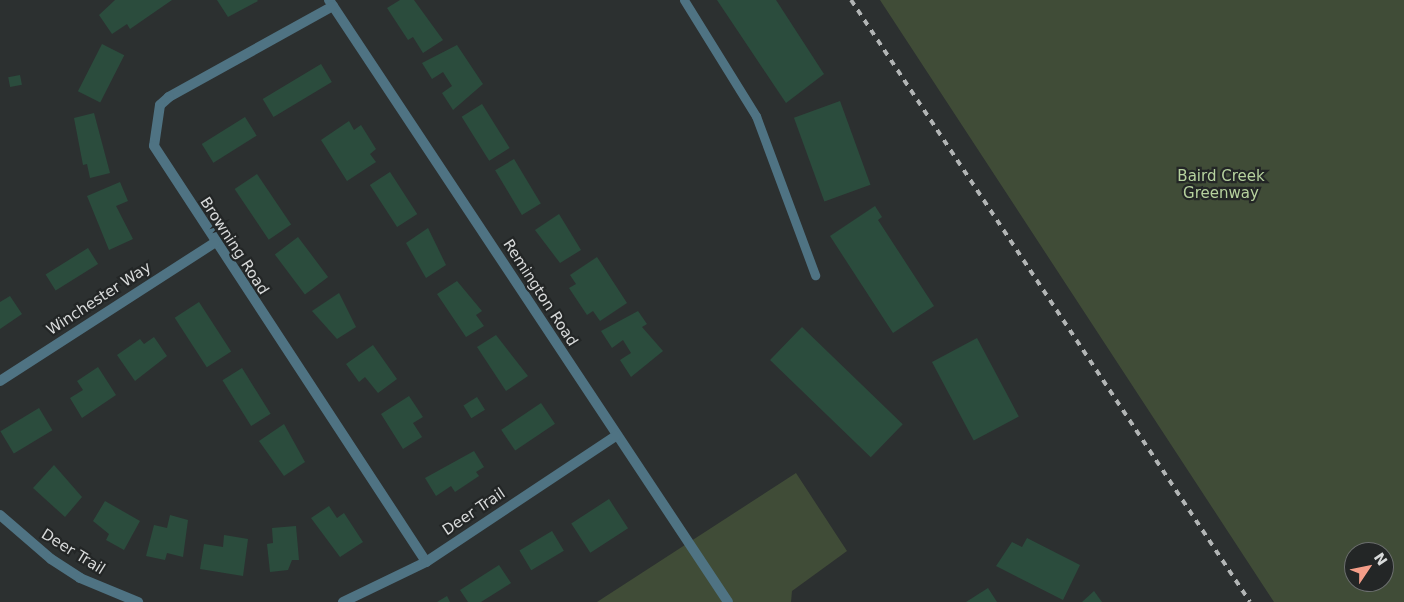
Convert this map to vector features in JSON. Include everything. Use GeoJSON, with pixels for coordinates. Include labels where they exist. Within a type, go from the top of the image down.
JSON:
{"type":"FeatureCollection","features":[{"type":"Feature","properties":{"kind":"street","name":"Browning Road"},"geometry":{"type":"LineString","coordinates":[[331,3],[160,105],[156,152],[426,562]]}},
{"type":"Feature","properties":{"kind":"street","name":"Remington Road"},"geometry":{"type":"LineString","coordinates":[[331,3],[616,436],[728,602]]}},
{"type":"Feature","properties":{"kind":"street","name":"Winchester Way"},"geometry":{"type":"LineString","coordinates":[[0,381],[214,242]]}},
{"type":"Feature","properties":{"kind":"street","name":"Deer Trail"},"geometry":{"type":"LineString","coordinates":[[342,602],[426,562],[616,436]]}},
{"type":"Feature","properties":{"kind":"street","name":"Deer Trail"},"geometry":{"type":"LineString","coordinates":[[0,515],[50,559],[80,578],[138,602]]}},
{"type":"Feature","properties":{"kind":"lane"},"geometry":{"type":"LineString","coordinates":[[684,0],[756,116],[815,275]]}},
{"type":"Feature","properties":{"kind":"green space","name":"Baird Creek Greenway"},"geometry":{"type":"Polygon","coordinates":[[[880,0],[1404,0],[1404,602],[1274,602],[880,0]]]}},
{"type":"Feature","properties":{"kind":"green space"},"geometry":{"type":"Polygon","coordinates":[[[796,473],[847,551],[792,591],[791,602],[597,602],[796,473]]]}},
{"type":"Feature","properties":{"kind":"building"},"geometry":{"type":"Polygon","coordinates":[[[115,0],[172,0],[130,29],[127,24],[112,34],[99,15],[115,0]]]}},
{"type":"Feature","properties":{"kind":"building"},"geometry":{"type":"Polygon","coordinates":[[[217,0],[257,0],[258,1],[228,17],[217,0]]]}},
{"type":"Feature","properties":{"kind":"building"},"geometry":{"type":"Polygon","coordinates":[[[400,0],[414,0],[443,40],[423,53],[413,37],[408,40],[387,8],[400,0]]]}},
{"type":"Feature","properties":{"kind":"building"},"geometry":{"type":"Polygon","coordinates":[[[717,0],[776,0],[824,74],[786,103],[717,0]]]}},
{"type":"Feature","properties":{"kind":"building"},"geometry":{"type":"Polygon","coordinates":[[[102,44],[124,55],[100,103],[78,91],[102,44]]]}},
{"type":"Feature","properties":{"kind":"building"},"geometry":{"type":"Polygon","coordinates":[[[457,45],[483,84],[453,110],[442,93],[452,86],[443,72],[432,79],[422,63],[457,45]]]}},
{"type":"Feature","properties":{"kind":"building"},"geometry":{"type":"Polygon","coordinates":[[[321,64],[332,82],[274,117],[263,99],[321,64]]]}},
{"type":"Feature","properties":{"kind":"building"},"geometry":{"type":"Polygon","coordinates":[[[20,75],[22,85],[10,87],[8,77],[20,75]]]}},
{"type":"Feature","properties":{"kind":"building"},"geometry":{"type":"Polygon","coordinates":[[[840,101],[870,185],[824,201],[794,118],[840,101]]]}},
{"type":"Feature","properties":{"kind":"building"},"geometry":{"type":"Polygon","coordinates":[[[482,104],[510,148],[489,161],[462,117],[482,104]]]}},
{"type":"Feature","properties":{"kind":"building"},"geometry":{"type":"Polygon","coordinates":[[[94,113],[110,173],[90,178],[87,164],[83,165],[74,118],[94,113]]]}},
{"type":"Feature","properties":{"kind":"building"},"geometry":{"type":"Polygon","coordinates":[[[245,117],[257,136],[213,163],[202,144],[245,117]]]}},
{"type":"Feature","properties":{"kind":"building"},"geometry":{"type":"Polygon","coordinates":[[[349,121],[354,130],[361,125],[376,149],[370,154],[376,162],[347,181],[321,140],[349,121]]]}},
{"type":"Feature","properties":{"kind":"building"},"geometry":{"type":"Polygon","coordinates":[[[514,159],[541,204],[522,215],[495,170],[514,159]]]}},
{"type":"Feature","properties":{"kind":"building"},"geometry":{"type":"Polygon","coordinates":[[[390,172],[417,214],[397,227],[370,185],[390,172]]]}},
{"type":"Feature","properties":{"kind":"building"},"geometry":{"type":"Polygon","coordinates":[[[257,174],[291,225],[269,240],[235,189],[257,174]]]}},
{"type":"Feature","properties":{"kind":"building"},"geometry":{"type":"Polygon","coordinates":[[[120,182],[128,201],[116,206],[133,239],[109,250],[87,196],[120,182]]]}},
{"type":"Feature","properties":{"kind":"building"},"geometry":{"type":"Polygon","coordinates":[[[875,206],[882,217],[878,220],[934,306],[893,333],[830,236],[875,206]]]}},
{"type":"Feature","properties":{"kind":"building"},"geometry":{"type":"Polygon","coordinates":[[[559,214],[581,250],[560,263],[535,230],[559,214]]]}},
{"type":"Feature","properties":{"kind":"building"},"geometry":{"type":"Polygon","coordinates":[[[428,228],[446,265],[426,278],[406,243],[428,228]]]}},
{"type":"Feature","properties":{"kind":"building"},"geometry":{"type":"Polygon","coordinates":[[[298,237],[328,277],[305,294],[275,254],[298,237]]]}},
{"type":"Feature","properties":{"kind":"building"},"geometry":{"type":"Polygon","coordinates":[[[88,248],[98,264],[56,291],[46,274],[88,248]]]}},
{"type":"Feature","properties":{"kind":"building"},"geometry":{"type":"Polygon","coordinates":[[[597,257],[627,303],[600,321],[593,311],[587,315],[569,288],[576,284],[570,275],[597,257]]]}},
{"type":"Feature","properties":{"kind":"building"},"geometry":{"type":"Polygon","coordinates":[[[457,281],[482,311],[476,315],[484,326],[466,337],[437,294],[457,281]]]}},
{"type":"Feature","properties":{"kind":"building"},"geometry":{"type":"Polygon","coordinates":[[[339,293],[356,327],[337,339],[312,311],[339,293]]]}},
{"type":"Feature","properties":{"kind":"building"},"geometry":{"type":"Polygon","coordinates":[[[10,296],[22,314],[0,329],[0,302],[10,296]]]}},
{"type":"Feature","properties":{"kind":"building"},"geometry":{"type":"Polygon","coordinates":[[[199,302],[231,351],[207,367],[175,318],[199,302]]]}},
{"type":"Feature","properties":{"kind":"building"},"geometry":{"type":"Polygon","coordinates":[[[638,311],[647,324],[642,327],[663,351],[631,377],[620,360],[631,353],[623,340],[612,348],[601,331],[638,311]]]}},
{"type":"Feature","properties":{"kind":"building"},"geometry":{"type":"Polygon","coordinates":[[[802,327],[903,424],[871,457],[770,360],[802,327]]]}},
{"type":"Feature","properties":{"kind":"building"},"geometry":{"type":"Polygon","coordinates":[[[496,335],[528,376],[506,391],[477,347],[496,335]]]}},
{"type":"Feature","properties":{"kind":"building"},"geometry":{"type":"Polygon","coordinates":[[[154,337],[167,356],[135,381],[117,355],[140,339],[144,344],[154,337]]]}},
{"type":"Feature","properties":{"kind":"building"},"geometry":{"type":"Polygon","coordinates":[[[977,338],[1019,417],[974,441],[932,362],[977,338]]]}},
{"type":"Feature","properties":{"kind":"building"},"geometry":{"type":"Polygon","coordinates":[[[373,345],[397,379],[378,393],[365,377],[359,382],[346,364],[373,345]]]}},
{"type":"Feature","properties":{"kind":"building"},"geometry":{"type":"Polygon","coordinates":[[[98,367],[116,395],[82,418],[70,398],[83,390],[77,381],[98,367]]]}},
{"type":"Feature","properties":{"kind":"building"},"geometry":{"type":"Polygon","coordinates":[[[242,368],[271,414],[251,426],[222,380],[242,368]]]}},
{"type":"Feature","properties":{"kind":"building"},"geometry":{"type":"Polygon","coordinates":[[[409,396],[423,417],[413,423],[422,437],[403,449],[381,414],[409,396]]]}},
{"type":"Feature","properties":{"kind":"building"},"geometry":{"type":"Polygon","coordinates":[[[477,397],[485,410],[471,418],[463,405],[477,397]]]}},
{"type":"Feature","properties":{"kind":"building"},"geometry":{"type":"Polygon","coordinates":[[[541,403],[555,424],[515,451],[501,430],[541,403]]]}},
{"type":"Feature","properties":{"kind":"building"},"geometry":{"type":"Polygon","coordinates":[[[39,408],[52,430],[14,453],[0,431],[39,408]]]}},
{"type":"Feature","properties":{"kind":"building"},"geometry":{"type":"Polygon","coordinates":[[[284,424],[305,462],[284,476],[259,441],[284,424]]]}},
{"type":"Feature","properties":{"kind":"building"},"geometry":{"type":"Polygon","coordinates":[[[474,451],[484,467],[476,472],[479,476],[455,492],[451,486],[436,496],[425,478],[474,451]]]}},
{"type":"Feature","properties":{"kind":"building"},"geometry":{"type":"Polygon","coordinates":[[[54,465],[82,497],[65,517],[33,488],[54,465]]]}},
{"type":"Feature","properties":{"kind":"building"},"geometry":{"type":"Polygon","coordinates":[[[609,499],[628,528],[590,553],[571,524],[609,499]]]}},
{"type":"Feature","properties":{"kind":"building"},"geometry":{"type":"Polygon","coordinates":[[[105,501],[140,521],[124,550],[106,540],[109,534],[93,521],[105,501]]]}},
{"type":"Feature","properties":{"kind":"building"},"geometry":{"type":"Polygon","coordinates":[[[329,506],[337,518],[344,513],[363,542],[340,557],[311,518],[329,506]]]}},
{"type":"Feature","properties":{"kind":"building"},"geometry":{"type":"Polygon","coordinates":[[[170,515],[188,520],[183,557],[167,553],[165,560],[146,556],[154,525],[167,528],[170,515]]]}},
{"type":"Feature","properties":{"kind":"building"},"geometry":{"type":"Polygon","coordinates":[[[296,526],[299,560],[292,560],[288,570],[270,572],[267,544],[273,543],[272,528],[296,526]]]}},
{"type":"Feature","properties":{"kind":"building"},"geometry":{"type":"Polygon","coordinates":[[[552,531],[564,551],[531,570],[519,551],[552,531]]]}},
{"type":"Feature","properties":{"kind":"building"},"geometry":{"type":"Polygon","coordinates":[[[224,535],[248,539],[243,576],[200,569],[204,544],[223,547],[224,535]]]}},
{"type":"Feature","properties":{"kind":"building"},"geometry":{"type":"Polygon","coordinates":[[[1027,538],[1080,565],[1063,600],[996,566],[1012,542],[1022,547],[1027,538]]]}},
{"type":"Feature","properties":{"kind":"building"},"geometry":{"type":"Polygon","coordinates":[[[499,565],[511,583],[481,602],[468,602],[460,590],[499,565]]]}},
{"type":"Feature","properties":{"kind":"building"},"geometry":{"type":"Polygon","coordinates":[[[988,588],[997,602],[966,602],[988,588]]]}},
{"type":"Feature","properties":{"kind":"building"},"geometry":{"type":"Polygon","coordinates":[[[1094,591],[1102,602],[1082,602],[1094,591]]]}},
{"type":"Feature","properties":{"kind":"building"},"geometry":{"type":"Polygon","coordinates":[[[447,596],[450,602],[437,602],[447,596]]]}},
{"type":"Feature","properties":{"kind":"railway"},"geometry":{"type":"LineString","coordinates":[[851,0],[1250,602]]}}]}
